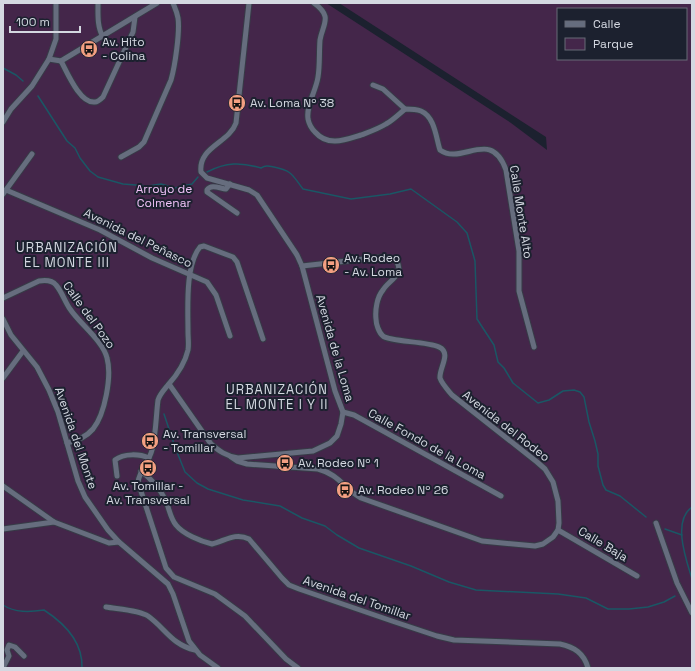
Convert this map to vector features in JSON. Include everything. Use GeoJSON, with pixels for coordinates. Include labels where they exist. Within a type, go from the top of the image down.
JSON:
{"type":"FeatureCollection","features":[{"type":"Feature","properties":{"kind":"street"},"geometry":{"type":"LineString","coordinates":[[3,122],[11,109],[32,86],[49,59],[56,39],[56,3]]}},
{"type":"Feature","properties":{"kind":"street"},"geometry":{"type":"LineString","coordinates":[[98,3],[100,33],[103,37]]}},
{"type":"Feature","properties":{"kind":"street"},"geometry":{"type":"LineString","coordinates":[[49,59],[62,61],[156,3]]}},
{"type":"Feature","properties":{"kind":"street"},"geometry":{"type":"LineString","coordinates":[[121,157],[139,147],[144,142],[171,80],[178,26],[178,17],[173,3]]}},
{"type":"Feature","properties":{"kind":"street","name":"Avenida de la Loma"},"geometry":{"type":"LineString","coordinates":[[231,457],[298,453],[322,448],[337,436],[341,424],[342,412],[335,391],[302,266],[297,255],[257,195],[249,190],[206,178],[202,175],[201,168],[206,154],[231,133],[236,123],[249,3]]}},
{"type":"Feature","properties":{"kind":"street"},"geometry":{"type":"LineString","coordinates":[[314,3],[322,10],[326,20],[321,39],[318,77],[308,111],[308,120],[317,134],[325,139],[342,141],[380,128],[405,109]]}},
{"type":"Feature","properties":{"kind":"street"},"geometry":{"type":"LineString","coordinates":[[62,61],[72,83],[82,96],[88,101],[97,102],[103,97],[134,32],[135,17]]}},
{"type":"Feature","properties":{"kind":"street","name":"Calle Monte Alto"},"geometry":{"type":"LineString","coordinates":[[373,85],[383,89],[405,109],[420,111],[427,115],[432,122],[440,150],[446,154],[453,155],[471,150],[489,149],[503,160],[506,170],[519,251],[519,292],[534,347]]}},
{"type":"Feature","properties":{"kind":"street"},"geometry":{"type":"LineString","coordinates":[[4,192],[32,154]]}},
{"type":"Feature","properties":{"kind":"street","name":"Avenida de la Loma"},"geometry":{"type":"LineString","coordinates":[[230,184],[226,189],[212,186],[208,187],[207,192],[237,213]]}},
{"type":"Feature","properties":{"kind":"street","name":"Avenida del Peñasco"},"geometry":{"type":"LineString","coordinates":[[4,192],[100,230],[152,258],[207,282],[216,295],[230,336]]}},
{"type":"Feature","properties":{"kind":"street"},"geometry":{"type":"LineString","coordinates":[[172,579],[166,568],[138,482],[141,470],[149,458],[152,449],[159,395],[169,384],[184,362],[188,348],[188,285],[195,255],[198,249],[202,246],[233,257],[237,262],[262,339]]}},
{"type":"Feature","properties":{"kind":"street","name":"Avenida del Rodeo"},"geometry":{"type":"LineString","coordinates":[[302,266],[383,257],[396,260],[399,270],[396,276],[383,290],[379,298],[376,320],[380,332],[383,336],[389,339],[422,342],[440,348],[444,351],[445,356],[440,377],[442,383],[452,395],[538,462],[550,475],[557,499],[559,515],[558,530]]}},
{"type":"Feature","properties":{"kind":"street","name":"Calle del Pozo"},"geometry":{"type":"LineString","coordinates":[[3,298],[39,281],[44,280],[51,282],[56,285],[69,308],[104,349],[108,358],[109,369],[107,392],[101,414],[93,430],[73,442],[66,443]]}},
{"type":"Feature","properties":{"kind":"street","name":"Avenida del Monte"},"geometry":{"type":"LineString","coordinates":[[3,319],[11,335],[37,368],[49,390],[58,412],[78,481],[85,497],[119,542],[170,588],[189,641],[200,655],[218,668]]}},
{"type":"Feature","properties":{"kind":"street"},"geometry":{"type":"LineString","coordinates":[[3,378],[23,350]]}},
{"type":"Feature","properties":{"kind":"street"},"geometry":{"type":"LineString","coordinates":[[169,384],[211,444],[219,451],[238,461],[253,464],[318,469],[328,472],[338,478],[351,491],[361,498],[482,541],[535,546],[548,541],[558,530]]}},
{"type":"Feature","properties":{"kind":"street","name":"Calle Fondo de la Loma"},"geometry":{"type":"LineString","coordinates":[[342,412],[354,415],[501,496]]}},
{"type":"Feature","properties":{"kind":"street"},"geometry":{"type":"LineString","coordinates":[[117,476],[114,462],[118,457],[130,455],[149,458]]}},
{"type":"Feature","properties":{"kind":"street"},"geometry":{"type":"LineString","coordinates":[[247,457],[250,463],[253,464]]}},
{"type":"Feature","properties":{"kind":"street","name":"Avenida del Tomillar"},"geometry":{"type":"LineString","coordinates":[[141,470],[165,498],[172,519],[176,526],[181,530],[212,544],[235,536],[243,536],[249,539],[284,580],[299,590],[437,636],[454,640],[560,644],[568,646],[581,654],[585,659],[588,668]]}},
{"type":"Feature","properties":{"kind":"street"},"geometry":{"type":"LineString","coordinates":[[3,486],[54,522],[109,543],[119,542]]}},
{"type":"Feature","properties":{"kind":"street"},"geometry":{"type":"LineString","coordinates":[[3,529],[54,522]]}},
{"type":"Feature","properties":{"kind":"street"},"geometry":{"type":"LineString","coordinates":[[656,523],[678,583],[692,613]]}},
{"type":"Feature","properties":{"kind":"street","name":"Calle Baja"},"geometry":{"type":"LineString","coordinates":[[558,530],[637,576]]}},
{"type":"Feature","properties":{"kind":"street"},"geometry":{"type":"LineString","coordinates":[[166,568],[162,577],[164,581],[168,582],[172,579],[215,594],[244,616],[286,659],[298,668]]}},
{"type":"Feature","properties":{"kind":"street"},"geometry":{"type":"LineString","coordinates":[[155,573],[170,573]]}},
{"type":"Feature","properties":{"kind":"street","name":"Avenida del Monte"},"geometry":{"type":"LineString","coordinates":[[170,588],[172,579]]}},
{"type":"Feature","properties":{"kind":"street"},"geometry":{"type":"LineString","coordinates":[[106,607],[142,613],[148,616],[172,639],[183,646],[195,650]]}},
{"type":"Feature","properties":{"kind":"street"},"geometry":{"type":"LineString","coordinates":[[183,646],[189,641]]}},
{"type":"Feature","properties":{"kind":"street"},"geometry":{"type":"LineString","coordinates":[[3,668],[9,656],[7,650],[9,645],[15,647],[24,656]]}},
{"type":"Feature","properties":{"kind":"green space","name":"Arroyo de Colmenar"},"geometry":{"type":"Polygon","coordinates":[[[3,3],[326,3],[511,123],[547,150],[546,137],[339,3],[692,3],[692,668],[3,668],[3,3]]]}},
{"type":"Feature","properties":{"kind":"waterway"},"geometry":{"type":"LineString","coordinates":[[3,68],[16,75],[23,81]]}},
{"type":"Feature","properties":{"kind":"waterway"},"geometry":{"type":"LineString","coordinates":[[38,96],[67,141],[75,148],[80,158],[90,171],[98,177],[123,184],[148,186],[161,184],[175,188],[192,184],[198,177]]}},
{"type":"Feature","properties":{"kind":"waterway"},"geometry":{"type":"LineString","coordinates":[[207,172],[221,166],[234,164],[261,168],[271,166],[289,172],[303,189],[351,199],[390,194],[411,189],[457,222],[467,233],[475,261],[477,319],[494,345],[498,362],[504,368],[513,383],[538,403],[549,400],[563,391],[574,390],[580,392],[584,397],[589,422],[595,441],[598,454],[598,466],[603,485],[606,490],[620,496],[646,517]]}},
{"type":"Feature","properties":{"kind":"waterway"},"geometry":{"type":"LineString","coordinates":[[164,414],[185,472],[197,483],[208,489],[243,500],[280,506],[302,518],[325,526],[359,548],[411,566],[449,582],[476,590],[558,594],[586,598],[608,609],[648,607],[664,602],[675,596]]}},
{"type":"Feature","properties":{"kind":"waterway"},"geometry":{"type":"LineString","coordinates":[[692,507],[686,513],[682,531],[684,551],[692,579]]}},
{"type":"Feature","properties":{"kind":"waterway"},"geometry":{"type":"LineString","coordinates":[[665,529],[682,535]]}},
{"type":"Feature","properties":{"kind":"waterway"},"geometry":{"type":"LineString","coordinates":[[3,605],[18,611],[44,610],[59,621],[76,642],[82,668]]}},
{"type":"Feature","properties":{"kind":"place","name":"Av. Hito - Colina"},"geometry":{"type":"Point","coordinates":[89,49]}},
{"type":"Feature","properties":{"kind":"place","name":"Av. Loma Nº 38"},"geometry":{"type":"Point","coordinates":[237,103]}},
{"type":"Feature","properties":{"kind":"place","name":"Av. Rodeo - Av. Loma"},"geometry":{"type":"Point","coordinates":[331,265]}},
{"type":"Feature","properties":{"kind":"place","name":"Av. Transversal - Tomillar"},"geometry":{"type":"Point","coordinates":[150,441]}},
{"type":"Feature","properties":{"kind":"place","name":"Av. Rodeo Nº 1"},"geometry":{"type":"Point","coordinates":[285,463]}},
{"type":"Feature","properties":{"kind":"place","name":"Av. Tomillar - Av. Transversal"},"geometry":{"type":"Point","coordinates":[148,468]}},
{"type":"Feature","properties":{"kind":"place","name":"Av. Rodeo Nº 26"},"geometry":{"type":"Point","coordinates":[345,490]}},
{"type":"Feature","properties":{"kind":"district","name":"URBANIZACIÓN EL MONTE III"},"geometry":{"type":"Point","coordinates":[67,254]}},
{"type":"Feature","properties":{"kind":"district","name":"URBANIZACIÓN EL MONTE I Y II"},"geometry":{"type":"Point","coordinates":[277,396]}}]}
